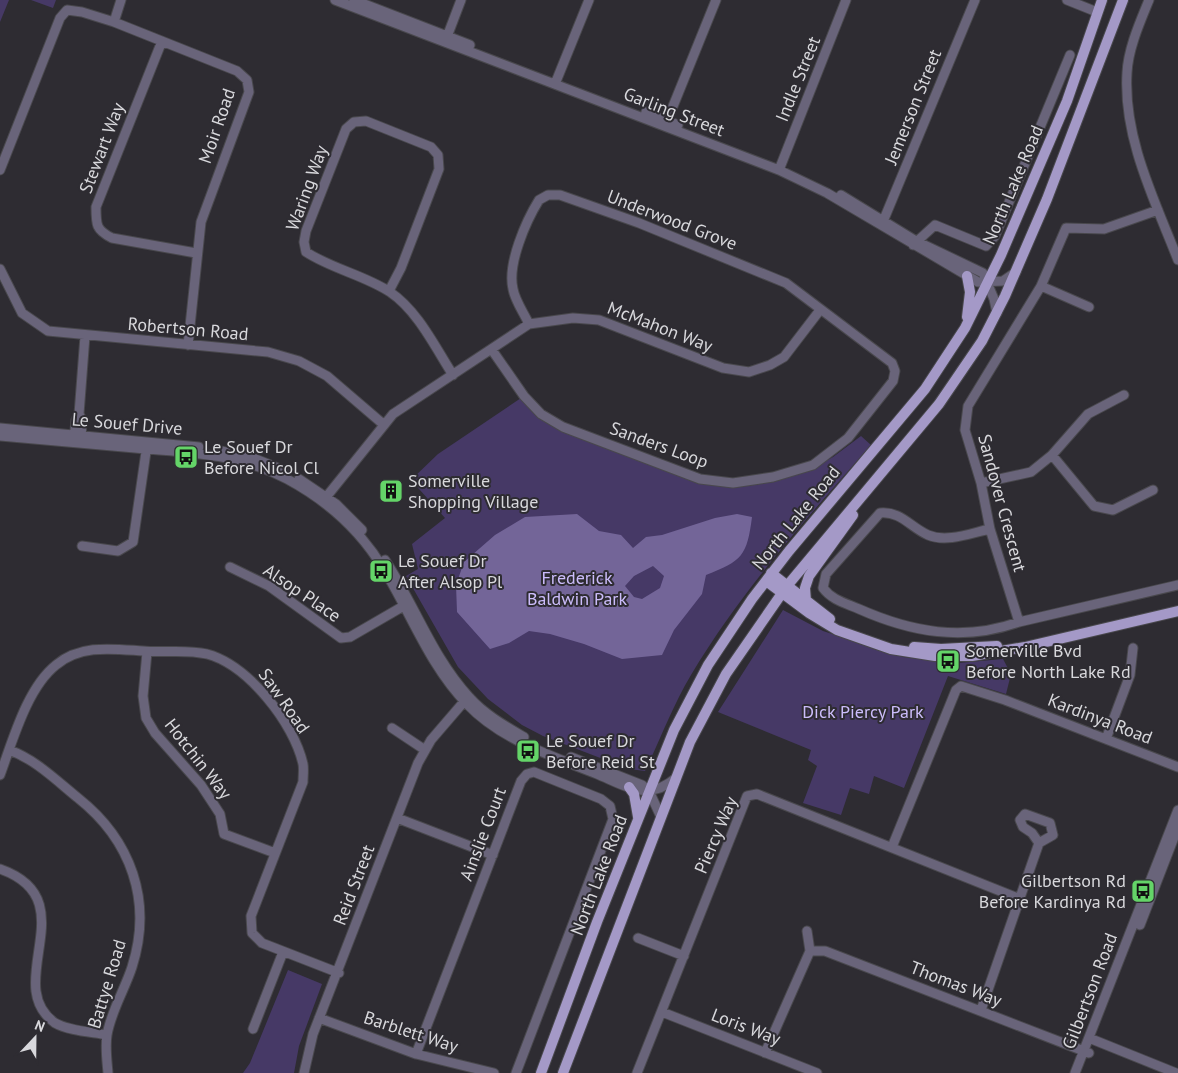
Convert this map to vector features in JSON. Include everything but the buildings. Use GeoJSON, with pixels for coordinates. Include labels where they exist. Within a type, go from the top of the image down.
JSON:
{"type":"FeatureCollection","features":[{"type":"Feature","properties":{"kind":"main road","name":"North Lake Road"},"geometry":{"type":"LineString","coordinates":[[541,1073],[674,730],[704,673],[738,618],[768,577],[925,389],[965,328],[988,283],[1067,101],[1102,0]]}},
{"type":"Feature","properties":{"kind":"main road","name":"North Lake Road"},"geometry":{"type":"LineString","coordinates":[[563,1073],[690,742],[726,674],[784,589],[940,404],[982,341],[1016,272],[1047,199],[1122,0]]}},
{"type":"Feature","properties":{"kind":"main road"},"geometry":{"type":"LineString","coordinates":[[965,328],[970,292],[967,276]]}},
{"type":"Feature","properties":{"kind":"main road"},"geometry":{"type":"LineString","coordinates":[[806,602],[805,588],[809,576],[846,526],[862,496]]}},
{"type":"Feature","properties":{"kind":"main road"},"geometry":{"type":"LineString","coordinates":[[768,577],[837,630],[882,646],[935,656],[972,656],[1025,647],[1178,611]]}},
{"type":"Feature","properties":{"kind":"main road"},"geometry":{"type":"LineString","coordinates":[[784,589],[830,619],[876,638],[920,648],[941,649],[1014,644],[1178,604]]}},
{"type":"Feature","properties":{"kind":"main road"},"geometry":{"type":"LineString","coordinates":[[629,787],[634,794],[639,818]]}},
{"type":"Feature","properties":{"kind":"street"},"geometry":{"type":"LineString","coordinates":[[114,22],[121,0]]}},
{"type":"Feature","properties":{"kind":"street","name":"Garling Street"},"geometry":{"type":"LineString","coordinates":[[335,0],[446,39]]}},
{"type":"Feature","properties":{"kind":"street","name":"Garling Street"},"geometry":{"type":"LineString","coordinates":[[354,0],[446,39],[780,167],[882,223],[967,276],[978,282],[988,283]]}},
{"type":"Feature","properties":{"kind":"street"},"geometry":{"type":"LineString","coordinates":[[446,39],[462,0]]}},
{"type":"Feature","properties":{"kind":"street"},"geometry":{"type":"LineString","coordinates":[[556,82],[589,0]]}},
{"type":"Feature","properties":{"kind":"street"},"geometry":{"type":"LineString","coordinates":[[666,123],[716,0]]}},
{"type":"Feature","properties":{"kind":"street","name":"Indle Street"},"geometry":{"type":"LineString","coordinates":[[780,167],[846,0]]}},
{"type":"Feature","properties":{"kind":"street","name":"Jemerson Street"},"geometry":{"type":"LineString","coordinates":[[882,223],[975,0]]}},
{"type":"Feature","properties":{"kind":"street"},"geometry":{"type":"LineString","coordinates":[[1067,0],[1098,12]]}},
{"type":"Feature","properties":{"kind":"street"},"geometry":{"type":"LineString","coordinates":[[1149,0],[1137,28],[1126,72],[1132,136],[1178,260]]}},
{"type":"Feature","properties":{"kind":"street","name":"Moir Road"},"geometry":{"type":"LineString","coordinates":[[0,170],[60,18],[67,10],[82,12],[114,22],[237,71],[247,80],[249,92],[209,195],[201,222],[196,253],[188,345]]}},
{"type":"Feature","properties":{"kind":"street","name":"Stewart Way"},"geometry":{"type":"LineString","coordinates":[[162,41],[96,207],[96,222],[100,232],[112,238],[196,253]]}},
{"type":"Feature","properties":{"kind":"street"},"geometry":{"type":"LineString","coordinates":[[914,243],[935,225],[986,246],[995,236],[1070,55]]}},
{"type":"Feature","properties":{"kind":"street","name":"Waring Way"},"geometry":{"type":"LineString","coordinates":[[389,291],[401,268],[439,169],[438,155],[431,147],[366,121],[354,122],[346,129],[304,242],[306,252],[319,260],[389,291],[413,315],[453,374]]}},
{"type":"Feature","properties":{"kind":"street","name":"Underwood Grove"},"geometry":{"type":"LineString","coordinates":[[529,324],[513,290],[511,275],[514,258],[539,200],[548,195],[560,196],[639,223],[786,283],[892,363],[895,371]]}},
{"type":"Feature","properties":{"kind":"street","name":"Sandover Crescent"},"geometry":{"type":"LineString","coordinates":[[1019,622],[990,529],[981,483],[965,430],[968,406],[1041,286],[1066,228],[1104,229],[1158,210]]}},
{"type":"Feature","properties":{"kind":"street","name":"Garling Street"},"geometry":{"type":"LineString","coordinates":[[914,243],[983,273],[994,299],[997,313]]}},
{"type":"Feature","properties":{"kind":"street","name":"Robertson Road"},"geometry":{"type":"LineString","coordinates":[[0,269],[22,313],[35,324],[48,331],[268,352],[299,361],[327,376],[383,424]]}},
{"type":"Feature","properties":{"kind":"street"},"geometry":{"type":"LineString","coordinates":[[988,283],[1003,281],[1016,272]]}},
{"type":"Feature","properties":{"kind":"street"},"geometry":{"type":"LineString","coordinates":[[1041,286],[1089,308]]}},
{"type":"Feature","properties":{"kind":"street","name":"McMahon Way"},"geometry":{"type":"LineString","coordinates":[[327,501],[338,491],[341,479],[383,424],[394,414],[529,324],[572,318],[599,320],[723,368],[749,372],[770,366],[784,357],[820,310]]}},
{"type":"Feature","properties":{"kind":"street"},"geometry":{"type":"LineString","coordinates":[[77,439],[76,420],[79,414],[85,336]]}},
{"type":"Feature","properties":{"kind":"street","name":"Sanders Loop"},"geometry":{"type":"LineString","coordinates":[[492,350],[524,396],[541,414],[563,427],[700,479],[733,483],[773,477],[813,465],[848,438],[893,381],[895,371]]}},
{"type":"Feature","properties":{"kind":"street"},"geometry":{"type":"LineString","coordinates":[[981,483],[1030,472],[1052,455],[1088,414],[1124,395]]}},
{"type":"Feature","properties":{"kind":"street","name":"Le Souef Drive"},"geometry":{"type":"LineString","coordinates":[[0,428],[77,439]]}},
{"type":"Feature","properties":{"kind":"street","name":"Le Souef Drive"},"geometry":{"type":"LineString","coordinates":[[0,436],[77,439],[147,445],[252,464],[286,478],[327,501],[374,554],[407,604],[429,652],[469,702],[496,727],[525,744],[629,787],[640,791],[650,791]]}},
{"type":"Feature","properties":{"kind":"street"},"geometry":{"type":"LineString","coordinates":[[82,546],[118,551],[133,542],[147,445]]}},
{"type":"Feature","properties":{"kind":"street"},"geometry":{"type":"LineString","coordinates":[[1052,455],[1094,506],[1113,510],[1153,490]]}},
{"type":"Feature","properties":{"kind":"street"},"geometry":{"type":"LineString","coordinates":[[990,529],[952,538],[930,535],[891,512],[880,513],[826,574],[823,588],[830,597],[888,622],[941,633],[994,631],[1019,622],[1178,585]]}},
{"type":"Feature","properties":{"kind":"street","name":"Alsop Place"},"geometry":{"type":"LineString","coordinates":[[230,568],[268,586],[341,638],[350,636],[407,604]]}},
{"type":"Feature","properties":{"kind":"street","name":"Saw Road"},"geometry":{"type":"LineString","coordinates":[[0,775],[38,684],[57,664],[88,650],[106,648],[147,652],[188,650],[209,655],[233,665],[256,684],[285,725],[297,746],[304,765],[303,782],[251,916],[252,933],[262,943],[339,972]]}},
{"type":"Feature","properties":{"kind":"street"},"geometry":{"type":"LineString","coordinates":[[1106,739],[1130,675],[1134,648]]}},
{"type":"Feature","properties":{"kind":"street","name":"Hotchin Way"},"geometry":{"type":"LineString","coordinates":[[147,652],[143,708],[146,718],[155,733],[201,785],[220,814],[224,834],[275,853]]}},
{"type":"Feature","properties":{"kind":"street","name":"Kardinya Road"},"geometry":{"type":"LineString","coordinates":[[892,847],[958,687],[965,686],[1178,767]]}},
{"type":"Feature","properties":{"kind":"street","name":"Le Souef Drive"},"geometry":{"type":"LineString","coordinates":[[469,702],[530,740],[642,785],[650,791]]}},
{"type":"Feature","properties":{"kind":"street","name":"Reid Street"},"geometry":{"type":"LineString","coordinates":[[304,1073],[319,1018],[339,972],[397,818],[425,750],[431,740],[452,718],[456,718],[469,702]]}},
{"type":"Feature","properties":{"kind":"street"},"geometry":{"type":"LineString","coordinates":[[392,728],[425,750]]}},
{"type":"Feature","properties":{"kind":"street","name":"Battye Road"},"geometry":{"type":"LineString","coordinates":[[9,750],[30,761],[100,817],[122,845],[133,870],[139,895],[138,939],[132,966],[107,1035],[108,1073]]}},
{"type":"Feature","properties":{"kind":"street","name":"Ainslie Court"},"geometry":{"type":"LineString","coordinates":[[416,1054],[520,781],[527,774],[534,772],[600,799],[610,806],[614,818],[518,1069]]}},
{"type":"Feature","properties":{"kind":"street"},"geometry":{"type":"LineString","coordinates":[[662,817],[650,791],[665,787],[677,778]]}},
{"type":"Feature","properties":{"kind":"street","name":"Piercy Way"},"geometry":{"type":"LineString","coordinates":[[637,1073],[747,796],[757,794],[1020,899]]}},
{"type":"Feature","properties":{"kind":"street","name":"Gilbertson Road"},"geometry":{"type":"LineString","coordinates":[[1092,1039],[1178,810]]}},
{"type":"Feature","properties":{"kind":"street"},"geometry":{"type":"LineString","coordinates":[[397,818],[493,855]]}},
{"type":"Feature","properties":{"kind":"street","name":"Gilbertson Road"},"geometry":{"type":"LineString","coordinates":[[1076,1073],[1092,1039],[1178,827]]}},
{"type":"Feature","properties":{"kind":"street"},"geometry":{"type":"LineString","coordinates":[[981,1010],[1039,843]]}},
{"type":"Feature","properties":{"kind":"street"},"geometry":{"type":"LineString","coordinates":[[0,869],[14,874],[27,882],[36,894],[40,912],[40,927],[31,971],[31,991],[41,1010],[56,1023],[107,1035]]}},
{"type":"Feature","properties":{"kind":"street"},"geometry":{"type":"LineString","coordinates":[[765,1053],[810,951],[807,931]]}},
{"type":"Feature","properties":{"kind":"street"},"geometry":{"type":"LineString","coordinates":[[638,938],[684,956]]}},
{"type":"Feature","properties":{"kind":"street","name":"Thomas Way"},"geometry":{"type":"LineString","coordinates":[[810,951],[825,951],[1086,1052]]}},
{"type":"Feature","properties":{"kind":"street"},"geometry":{"type":"LineString","coordinates":[[253,1029],[283,952]]}},
{"type":"Feature","properties":{"kind":"street","name":"Loris Way"},"geometry":{"type":"LineString","coordinates":[[662,1012],[817,1073]]}},
{"type":"Feature","properties":{"kind":"street","name":"Barblett Way"},"geometry":{"type":"LineString","coordinates":[[319,1018],[416,1054],[494,1073]]}},
{"type":"Feature","properties":{"kind":"street"},"geometry":{"type":"LineString","coordinates":[[1092,1039],[1176,1073]]}},
{"type":"Feature","properties":{"kind":"street","name":"Gilbertson Road"},"geometry":{"type":"LineString","coordinates":[[1081,1073],[1086,1052]]}},
{"type":"Feature","properties":{"kind":"green space"},"geometry":{"type":"Polygon","coordinates":[[[0,0],[9,0],[0,22],[0,0]]]}},
{"type":"Feature","properties":{"kind":"green space"},"geometry":{"type":"Polygon","coordinates":[[[31,0],[56,0],[53,8],[31,0]]]}},
{"type":"Feature","properties":{"kind":"green space","name":"Frederick Baldwin Park"},"geometry":{"type":"Polygon","coordinates":[[[521,398],[542,420],[621,453],[732,487],[803,473],[833,457],[861,436],[871,445],[775,556],[710,644],[684,686],[645,771],[629,769],[543,736],[522,725],[488,699],[458,667],[406,576],[418,569],[412,544],[445,518],[411,480],[438,454],[521,398]]]}},
{"type":"Feature","properties":{"kind":"green space","name":"Dick Piercy Park"},"geometry":{"type":"Polygon","coordinates":[[[783,610],[823,631],[903,657],[958,663],[1003,659],[1011,674],[1006,694],[948,676],[904,788],[874,776],[869,794],[850,788],[841,815],[803,803],[817,766],[808,760],[811,750],[718,712],[783,610]]]}},
{"type":"Feature","properties":{"kind":"green space"},"geometry":{"type":"Polygon","coordinates":[[[288,970],[322,984],[299,1046],[294,1073],[243,1073],[250,1063],[288,970]]]}},
{"type":"Feature","properties":{"kind":"shaded area"},"geometry":{"type":"Polygon","coordinates":[[[577,514],[599,531],[621,535],[633,548],[646,537],[662,535],[715,518],[737,514],[752,517],[745,549],[728,566],[706,575],[702,594],[674,630],[662,655],[622,659],[584,644],[550,634],[529,631],[509,643],[490,649],[457,612],[456,585],[464,562],[495,535],[525,517],[577,514]],[[653,566],[634,576],[625,586],[634,597],[642,599],[660,588],[664,576],[653,566]]]}},
{"type":"Feature","properties":{"kind":"place","name":"Le Souef Dr Before Nicol Cl"},"geometry":{"type":"Point","coordinates":[186,457]}},
{"type":"Feature","properties":{"kind":"place","name":"Somerville Shopping Village"},"geometry":{"type":"Point","coordinates":[391,491]}},
{"type":"Feature","properties":{"kind":"place","name":"Le Souef Dr After Alsop Pl"},"geometry":{"type":"Point","coordinates":[381,571]}},
{"type":"Feature","properties":{"kind":"place","name":"Somerville Bvd Before North Lake Rd"},"geometry":{"type":"Point","coordinates":[948,661]}},
{"type":"Feature","properties":{"kind":"place","name":"Le Souef Dr Before Reid St"},"geometry":{"type":"Point","coordinates":[528,751]}},
{"type":"Feature","properties":{"kind":"place","name":"Gilbertson Rd Before Kardinya Rd"},"geometry":{"type":"Point","coordinates":[1143,891]}}]}
